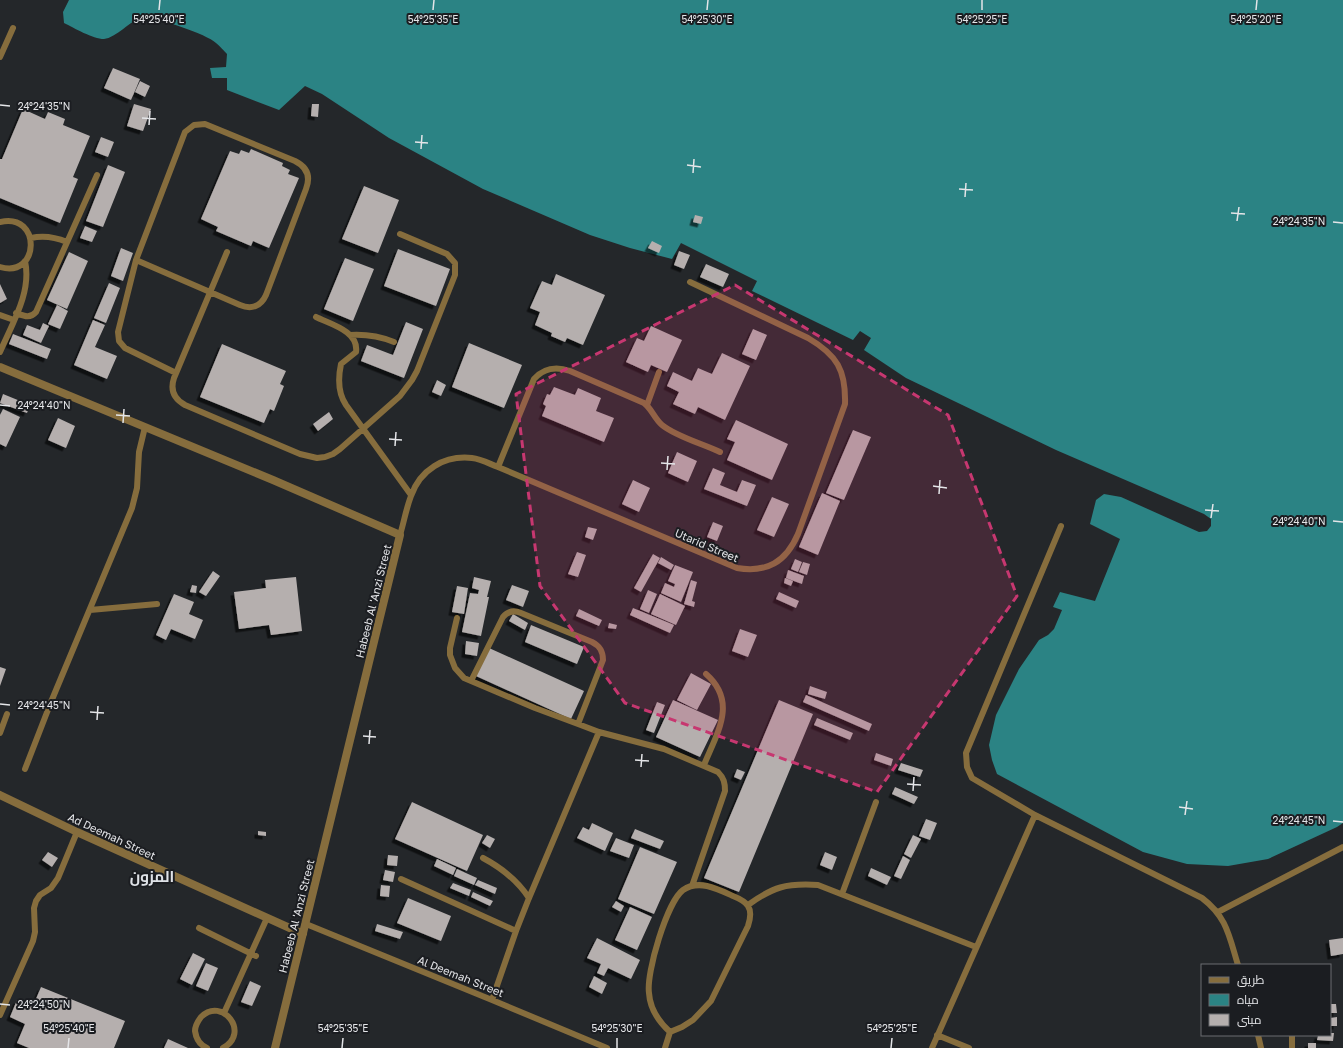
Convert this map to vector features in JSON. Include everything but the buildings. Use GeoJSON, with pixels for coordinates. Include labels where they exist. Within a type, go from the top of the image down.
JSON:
{"type":"FeatureCollection","features":[{"type":"Feature","properties":{"kind":"street","name":"Habeeb Al 'Anzi Street"},"geometry":{"type":"LineString","coordinates":[[0,367],[400,535],[275,1048]]}},
{"type":"Feature","properties":{"kind":"street","name":"Ad Deemah Street"},"geometry":{"type":"LineString","coordinates":[[0,795],[77,832],[303,934]]}},
{"type":"Feature","properties":{"kind":"lane"},"geometry":{"type":"LineString","coordinates":[[0,57],[13,28]]}},
{"type":"Feature","properties":{"kind":"lane"},"geometry":{"type":"LineString","coordinates":[[136,260],[245,307],[256,307],[264,300],[309,183],[309,176],[306,169],[301,164],[210,126],[199,124],[194,125],[189,128],[183,137],[136,260],[118,328],[119,341],[129,351],[176,373]]}},
{"type":"Feature","properties":{"kind":"lane"},"geometry":{"type":"LineString","coordinates":[[16,313],[28,317],[36,312],[97,175]]}},
{"type":"Feature","properties":{"kind":"lane"},"geometry":{"type":"LineString","coordinates":[[0,267],[12,268],[19,266],[30,254],[32,246],[31,238],[21,225],[2,220]]}},
{"type":"Feature","properties":{"kind":"lane"},"geometry":{"type":"LineString","coordinates":[[227,252],[176,373],[172,389],[176,399],[180,403],[308,457],[317,458],[333,454],[393,404],[412,380],[456,275],[455,263],[447,254],[400,234]]}},
{"type":"Feature","properties":{"kind":"lane"},"geometry":{"type":"LineString","coordinates":[[31,238],[38,236],[53,237],[67,242]]}},
{"type":"Feature","properties":{"kind":"lane"},"geometry":{"type":"LineString","coordinates":[[0,352],[26,287],[27,270],[25,261]]}},
{"type":"Feature","properties":{"kind":"lane","name":"Utarid Street"},"geometry":{"type":"LineString","coordinates":[[400,535],[411,495],[417,483],[425,473],[436,465],[447,460],[460,457],[473,458],[498,467],[737,568],[749,570],[762,568],[774,564],[784,557],[792,547],[798,534],[845,404],[846,388],[842,372],[834,358],[822,346],[690,282]]}},
{"type":"Feature","properties":{"kind":"lane"},"geometry":{"type":"LineString","coordinates":[[0,315],[14,320]]}},
{"type":"Feature","properties":{"kind":"lane"},"geometry":{"type":"LineString","coordinates":[[316,318],[350,335],[356,346],[356,352],[341,364],[339,380],[343,401],[411,495]]}},
{"type":"Feature","properties":{"kind":"lane"},"geometry":{"type":"LineString","coordinates":[[350,335],[377,336],[394,342]]}},
{"type":"Feature","properties":{"kind":"lane"},"geometry":{"type":"LineString","coordinates":[[498,467],[534,379],[544,370],[557,368],[564,369],[640,401],[647,405],[655,418],[667,428],[720,452]]}},
{"type":"Feature","properties":{"kind":"lane"},"geometry":{"type":"LineString","coordinates":[[647,405],[660,372]]}},
{"type":"Feature","properties":{"kind":"lane"},"geometry":{"type":"LineString","coordinates":[[25,769],[38,733],[135,498],[140,452],[145,427]]}},
{"type":"Feature","properties":{"kind":"lane"},"geometry":{"type":"LineString","coordinates":[[1061,526],[966,753],[967,767],[972,778],[1035,815],[1192,892],[1206,901],[1218,912],[1224,921],[1238,964]]}},
{"type":"Feature","properties":{"kind":"lane"},"geometry":{"type":"LineString","coordinates":[[90,610],[157,604]]}},
{"type":"Feature","properties":{"kind":"lane"},"geometry":{"type":"LineString","coordinates":[[471,681],[503,617],[513,611],[528,616],[597,645],[601,649],[603,660],[578,724]]}},
{"type":"Feature","properties":{"kind":"lane"},"geometry":{"type":"LineString","coordinates":[[458,618],[450,648],[450,655],[459,674],[471,681],[536,708],[599,732],[650,745],[704,765],[718,772],[723,777],[725,791],[692,886]]}},
{"type":"Feature","properties":{"kind":"lane"},"geometry":{"type":"LineString","coordinates":[[704,765],[723,718],[724,708],[723,698],[719,689],[706,674]]}},
{"type":"Feature","properties":{"kind":"lane"},"geometry":{"type":"LineString","coordinates":[[0,733],[7,714]]}},
{"type":"Feature","properties":{"kind":"lane"},"geometry":{"type":"LineString","coordinates":[[492,1000],[529,898],[599,732]]}},
{"type":"Feature","properties":{"kind":"lane"},"geometry":{"type":"LineString","coordinates":[[842,894],[876,802]]}},
{"type":"Feature","properties":{"kind":"lane"},"geometry":{"type":"LineString","coordinates":[[932,1048],[1035,815]]}},
{"type":"Feature","properties":{"kind":"lane"},"geometry":{"type":"LineString","coordinates":[[0,1014],[33,941],[35,932],[34,908],[36,901],[40,895],[51,888],[58,878],[77,832]]}},
{"type":"Feature","properties":{"kind":"lane"},"geometry":{"type":"LineString","coordinates":[[1218,912],[1343,847]]}},
{"type":"Feature","properties":{"kind":"lane"},"geometry":{"type":"LineString","coordinates":[[483,858],[501,868],[529,898]]}},
{"type":"Feature","properties":{"kind":"lane"},"geometry":{"type":"LineString","coordinates":[[401,879],[516,932]]}},
{"type":"Feature","properties":{"kind":"lane"},"geometry":{"type":"LineString","coordinates":[[748,905],[763,894],[780,887],[799,884],[818,885],[976,946]]}},
{"type":"Feature","properties":{"kind":"lane"},"geometry":{"type":"LineString","coordinates":[[704,885],[715,888],[748,905],[751,919],[711,1001],[693,1020],[670,1032],[655,1014],[650,1003],[648,980],[660,935],[676,897],[684,890],[692,886],[704,885]]}},
{"type":"Feature","properties":{"kind":"lane"},"geometry":{"type":"LineString","coordinates":[[224,1013],[253,955],[267,918]]}},
{"type":"Feature","properties":{"kind":"lane","name":"Al Deemah Street"},"geometry":{"type":"LineString","coordinates":[[306,924],[607,1048]]}},
{"type":"Feature","properties":{"kind":"lane"},"geometry":{"type":"LineString","coordinates":[[199,928],[253,955]]}},
{"type":"Feature","properties":{"kind":"lane"},"geometry":{"type":"LineString","coordinates":[[207,1048],[199,1042],[196,1037],[196,1026],[198,1020],[207,1013],[213,1011],[224,1013],[232,1021],[235,1033],[230,1043],[223,1048]]}},
{"type":"Feature","properties":{"kind":"lane"},"geometry":{"type":"LineString","coordinates":[[665,1048],[670,1032]]}},
{"type":"Feature","properties":{"kind":"lane"},"geometry":{"type":"LineString","coordinates":[[937,1034],[969,1048]]}},
{"type":"Feature","properties":{"kind":"lane"},"geometry":{"type":"LineString","coordinates":[[1258,1036],[1261,1048]]}},
{"type":"Feature","properties":{"kind":"lane"},"geometry":{"type":"LineString","coordinates":[[1292,1036],[1292,1048]]}},
{"type":"Feature","properties":{"kind":"highlighted area"},"geometry":{"type":"Polygon","coordinates":[[[735,285],[948,415],[1017,596],[877,792],[625,703],[540,586],[516,394],[735,285]]]}},
{"type":"Feature","properties":{"kind":"water"},"geometry":{"type":"Polygon","coordinates":[[[69,0],[1343,0],[1343,823],[1268,859],[1228,866],[1187,864],[1143,852],[997,774],[989,745],[996,715],[1019,669],[1039,640],[1048,635],[1054,629],[1062,610],[1053,607],[1060,592],[1095,601],[1120,539],[1090,524],[1096,500],[1104,494],[1121,497],[1199,532],[1207,531],[1211,526],[1211,519],[1204,514],[1056,450],[906,378],[864,350],[871,338],[860,331],[853,340],[752,291],[757,281],[681,243],[672,259],[630,248],[590,235],[483,189],[389,138],[322,94],[305,86],[279,110],[227,90],[227,78],[212,78],[210,68],[226,67],[227,54],[217,44],[202,35],[168,23],[148,18],[137,19],[109,38],[100,39],[84,33],[64,23],[63,12],[69,0]]]}},
{"type":"Feature","properties":{"kind":"district","name":"المزون"},"geometry":{"type":"Point","coordinates":[152,876]}}]}
